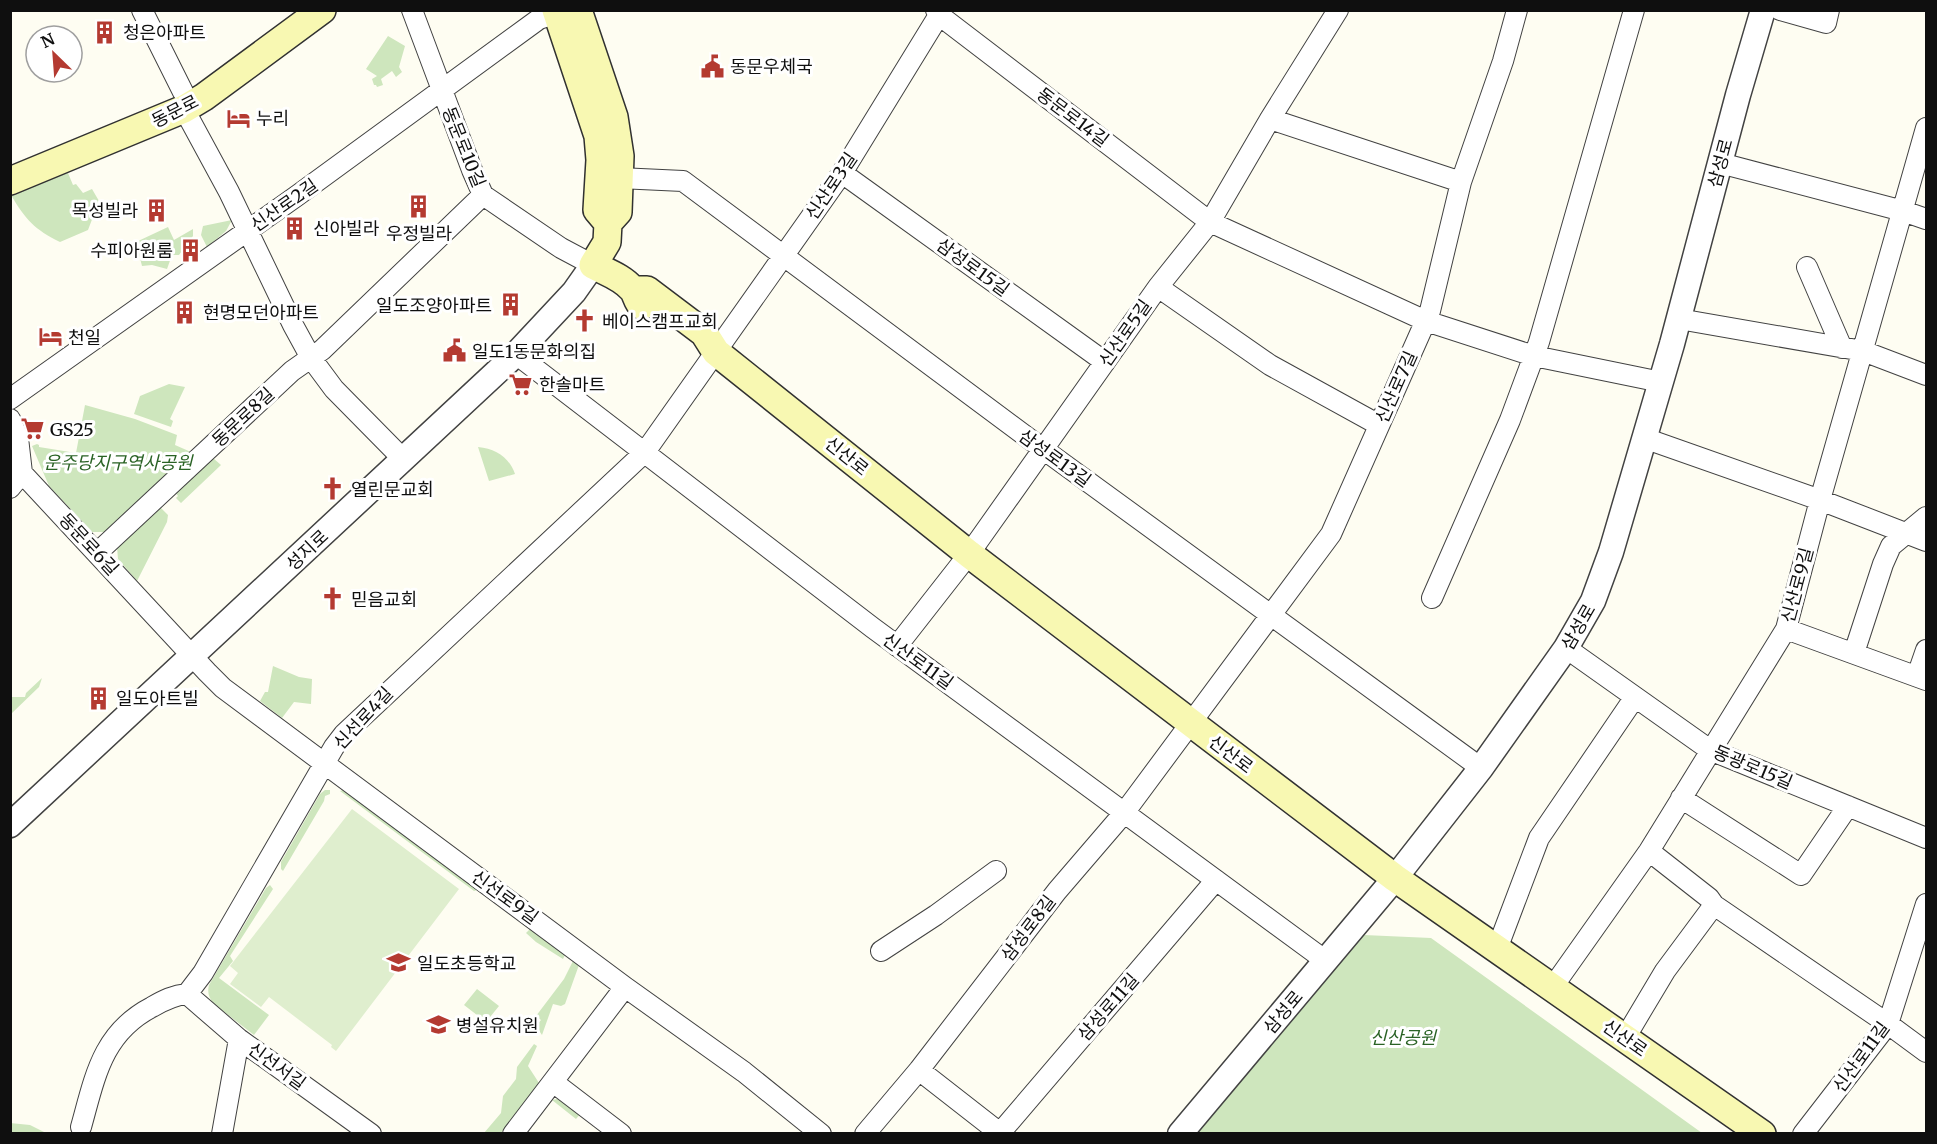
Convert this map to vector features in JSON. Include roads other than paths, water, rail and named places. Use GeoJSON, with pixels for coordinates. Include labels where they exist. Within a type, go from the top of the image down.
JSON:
{"type":"FeatureCollection","features":[{"type":"Feature","properties":{"kind":"main road","name":"동문로"},"geometry":{"type":"LineString","coordinates":[[10,165],[161,104],[183,101],[206,78],[298,10]]}},
{"type":"Feature","properties":{"kind":"main road","name":"동문로"},"geometry":{"type":"LineString","coordinates":[[10,181],[183,101],[212,91],[322,10]]}},
{"type":"Feature","properties":{"kind":"main road"},"geometry":{"type":"LineString","coordinates":[[564,11],[614,117],[619,149],[618,212],[608,224],[607,242],[593,265]]}},
{"type":"Feature","properties":{"kind":"main road"},"geometry":{"type":"LineString","coordinates":[[564,11],[598,136],[600,160],[597,210],[608,224]]}},
{"type":"Feature","properties":{"kind":"main road","name":"신산로"},"geometry":{"type":"LineString","coordinates":[[593,265],[619,278],[634,290],[638,302],[694,345],[716,351],[969,554],[1395,879],[1762,1134]]}},
{"type":"Feature","properties":{"kind":"street"},"geometry":{"type":"LineString","coordinates":[[142,10],[183,101],[292,325],[311,358],[334,389],[403,459]]}},
{"type":"Feature","properties":{"kind":"street","name":"동문로10길"},"geometry":{"type":"LineString","coordinates":[[412,10],[483,195],[561,248],[593,265]]}},
{"type":"Feature","properties":{"kind":"street","name":"신산로5길"},"geometry":{"type":"LineString","coordinates":[[897,646],[969,554],[1158,287],[1210,222],[1270,119],[1338,10]]}},
{"type":"Feature","properties":{"kind":"street","name":"신산로7길"},"geometry":{"type":"LineString","coordinates":[[1189,722],[1330,534],[1430,311],[1461,182],[1503,61],[1517,10]]}},
{"type":"Feature","properties":{"kind":"street"},"geometry":{"type":"LineString","coordinates":[[1432,598],[1510,420],[1534,356],[1634,10]]}},
{"type":"Feature","properties":{"kind":"street","name":"삼성로"},"geometry":{"type":"LineString","coordinates":[[1180,1134],[1395,879],[1481,768],[1566,648],[1593,601],[1611,552],[1661,382],[1762,10]]}},
{"type":"Feature","properties":{"kind":"street"},"geometry":{"type":"LineString","coordinates":[[1780,10],[1826,23],[1829,10]]}},
{"type":"Feature","properties":{"kind":"street","name":"신산로2길"},"geometry":{"type":"LineString","coordinates":[[10,399],[248,231],[539,19],[564,11]]}},
{"type":"Feature","properties":{"kind":"street","name":"동문로14길"},"geometry":{"type":"LineString","coordinates":[[938,13],[1210,222],[1426,321],[1534,356],[1661,382]]}},
{"type":"Feature","properties":{"kind":"street","name":"신산로3길"},"geometry":{"type":"LineString","coordinates":[[716,351],[842,173],[938,13]]}},
{"type":"Feature","properties":{"kind":"street"},"geometry":{"type":"LineString","coordinates":[[1270,119],[1461,182]]}},
{"type":"Feature","properties":{"kind":"street","name":"신산로9길"},"geometry":{"type":"LineString","coordinates":[[1552,988],[1649,851],[1786,629],[1926,128]]}},
{"type":"Feature","properties":{"kind":"street"},"geometry":{"type":"LineString","coordinates":[[1720,163],[1926,219]]}},
{"type":"Feature","properties":{"kind":"street","name":"삼성로15길"},"geometry":{"type":"LineString","coordinates":[[842,173],[1105,362]]}},
{"type":"Feature","properties":{"kind":"street","name":"삼성로13길"},"geometry":{"type":"LineString","coordinates":[[619,178],[683,181],[1043,449],[1481,768]]}},
{"type":"Feature","properties":{"kind":"street","name":"동문로8길"},"geometry":{"type":"LineString","coordinates":[[97,553],[292,371],[340,333],[483,195]]}},
{"type":"Feature","properties":{"kind":"street","name":"성지로"},"geometry":{"type":"LineString","coordinates":[[10,825],[516,354],[574,292],[593,265]]}},
{"type":"Feature","properties":{"kind":"street"},"geometry":{"type":"LineString","coordinates":[[1807,267],[1842,348]]}},
{"type":"Feature","properties":{"kind":"street"},"geometry":{"type":"LineString","coordinates":[[1158,287],[1270,365],[1379,425]]}},
{"type":"Feature","properties":{"kind":"street"},"geometry":{"type":"LineString","coordinates":[[1679,319],[1863,351],[1926,375]]}},
{"type":"Feature","properties":{"kind":"street","name":"신선로4길"},"geometry":{"type":"LineString","coordinates":[[187,994],[202,973],[334,747],[352,726],[645,452],[716,351]]}},
{"type":"Feature","properties":{"kind":"street","name":"신산로11길"},"geometry":{"type":"LineString","coordinates":[[516,354],[897,646],[1326,961]]}},
{"type":"Feature","properties":{"kind":"street","name":"동문로6길"},"geometry":{"type":"LineString","coordinates":[[10,418],[18,438],[16,480],[97,553],[192,657]]}},
{"type":"Feature","properties":{"kind":"street"},"geometry":{"type":"LineString","coordinates":[[1644,438],[1907,532],[1926,541]]}},
{"type":"Feature","properties":{"kind":"street"},"geometry":{"type":"LineString","coordinates":[[1854,653],[1891,546],[1926,517]]}},
{"type":"Feature","properties":{"kind":"street"},"geometry":{"type":"LineString","coordinates":[[1786,629],[1922,678],[1926,650]]}},
{"type":"Feature","properties":{"kind":"street","name":"동광로15길"},"geometry":{"type":"LineString","coordinates":[[1566,648],[1710,750],[1926,838]]}},
{"type":"Feature","properties":{"kind":"street","name":"신선로9길"},"geometry":{"type":"LineString","coordinates":[[192,657],[224,687],[626,987],[744,1072],[821,1134]]}},
{"type":"Feature","properties":{"kind":"street"},"geometry":{"type":"LineString","coordinates":[[1497,949],[1539,838],[1635,697]]}},
{"type":"Feature","properties":{"kind":"street","name":"삼성로8길"},"geometry":{"type":"LineString","coordinates":[[865,1134],[919,1070],[1057,891],[1124,813],[1189,722]]}},
{"type":"Feature","properties":{"kind":"street"},"geometry":{"type":"LineString","coordinates":[[1681,798],[1801,875],[1848,806]]}},
{"type":"Feature","properties":{"kind":"street"},"geometry":{"type":"LineString","coordinates":[[1649,851],[1709,898],[1713,905],[1926,1052]]}},
{"type":"Feature","properties":{"kind":"street"},"geometry":{"type":"LineString","coordinates":[[881,951],[996,872]]}},
{"type":"Feature","properties":{"kind":"street","name":"삼성로11길"},"geometry":{"type":"LineString","coordinates":[[1000,1133],[1216,880]]}},
{"type":"Feature","properties":{"kind":"street","name":"신산로11길"},"geometry":{"type":"LineString","coordinates":[[1803,1134],[1888,1024],[1926,904]]}},
{"type":"Feature","properties":{"kind":"street"},"geometry":{"type":"LineString","coordinates":[[1624,1038],[1665,971],[1713,905]]}},
{"type":"Feature","properties":{"kind":"street"},"geometry":{"type":"LineString","coordinates":[[513,1134],[626,987]]}},
{"type":"Feature","properties":{"kind":"street"},"geometry":{"type":"LineString","coordinates":[[81,1127],[100,1064],[111,1042],[144,1011],[177,995],[187,994]]}},
{"type":"Feature","properties":{"kind":"street","name":"신선서길"},"geometry":{"type":"LineString","coordinates":[[187,994],[239,1039],[371,1134]]}},
{"type":"Feature","properties":{"kind":"street"},"geometry":{"type":"LineString","coordinates":[[222,1134],[239,1039]]}},
{"type":"Feature","properties":{"kind":"street"},"geometry":{"type":"LineString","coordinates":[[919,1070],[1000,1133]]}},
{"type":"Feature","properties":{"kind":"street"},"geometry":{"type":"LineString","coordinates":[[553,1082],[621,1134]]}},
{"type":"Feature","properties":{"kind":"place","name":"청은아파트"},"geometry":{"type":"Point","coordinates":[105,32]}},
{"type":"Feature","properties":{"kind":"place","name":"동문우체국"},"geometry":{"type":"Point","coordinates":[712,66]}},
{"type":"Feature","properties":{"kind":"place","name":"누리"},"geometry":{"type":"Point","coordinates":[238,118]}},
{"type":"Feature","properties":{"kind":"place","name":"우정빌라"},"geometry":{"type":"Point","coordinates":[419,207]}},
{"type":"Feature","properties":{"kind":"place","name":"목성빌라"},"geometry":{"type":"Point","coordinates":[156,210]}},
{"type":"Feature","properties":{"kind":"place","name":"신아빌라"},"geometry":{"type":"Point","coordinates":[295,228]}},
{"type":"Feature","properties":{"kind":"place","name":"수피아원룸"},"geometry":{"type":"Point","coordinates":[191,250]}},
{"type":"Feature","properties":{"kind":"place","name":"일도조양아파트"},"geometry":{"type":"Point","coordinates":[510,305]}},
{"type":"Feature","properties":{"kind":"place","name":"현명모던아파트"},"geometry":{"type":"Point","coordinates":[185,312]}},
{"type":"Feature","properties":{"kind":"place","name":"베이스캠프교회"},"geometry":{"type":"Point","coordinates":[584,321]}},
{"type":"Feature","properties":{"kind":"place","name":"천일"},"geometry":{"type":"Point","coordinates":[50,337]}},
{"type":"Feature","properties":{"kind":"place","name":"일도1동문화의집"},"geometry":{"type":"Point","coordinates":[454,351]}},
{"type":"Feature","properties":{"kind":"place","name":"한솔마트"},"geometry":{"type":"Point","coordinates":[521,384]}},
{"type":"Feature","properties":{"kind":"place","name":"GS25"},"geometry":{"type":"Point","coordinates":[32,429]}},
{"type":"Feature","properties":{"kind":"place","name":"열린문교회"},"geometry":{"type":"Point","coordinates":[333,489]}},
{"type":"Feature","properties":{"kind":"place","name":"믿음교회"},"geometry":{"type":"Point","coordinates":[333,599]}},
{"type":"Feature","properties":{"kind":"place","name":"일도아트빌"},"geometry":{"type":"Point","coordinates":[98,698]}},
{"type":"Feature","properties":{"kind":"place","name":"일도초등학교"},"geometry":{"type":"Point","coordinates":[399,963]}},
{"type":"Feature","properties":{"kind":"place","name":"병설유치원"},"geometry":{"type":"Point","coordinates":[438,1025]}},
{"type":"Feature","properties":{"kind":"park label","name":"운주당지구역사공원"},"geometry":{"type":"Point","coordinates":[118,462]}},
{"type":"Feature","properties":{"kind":"park label","name":"신산공원"},"geometry":{"type":"Point","coordinates":[1403,1037]}}]}
